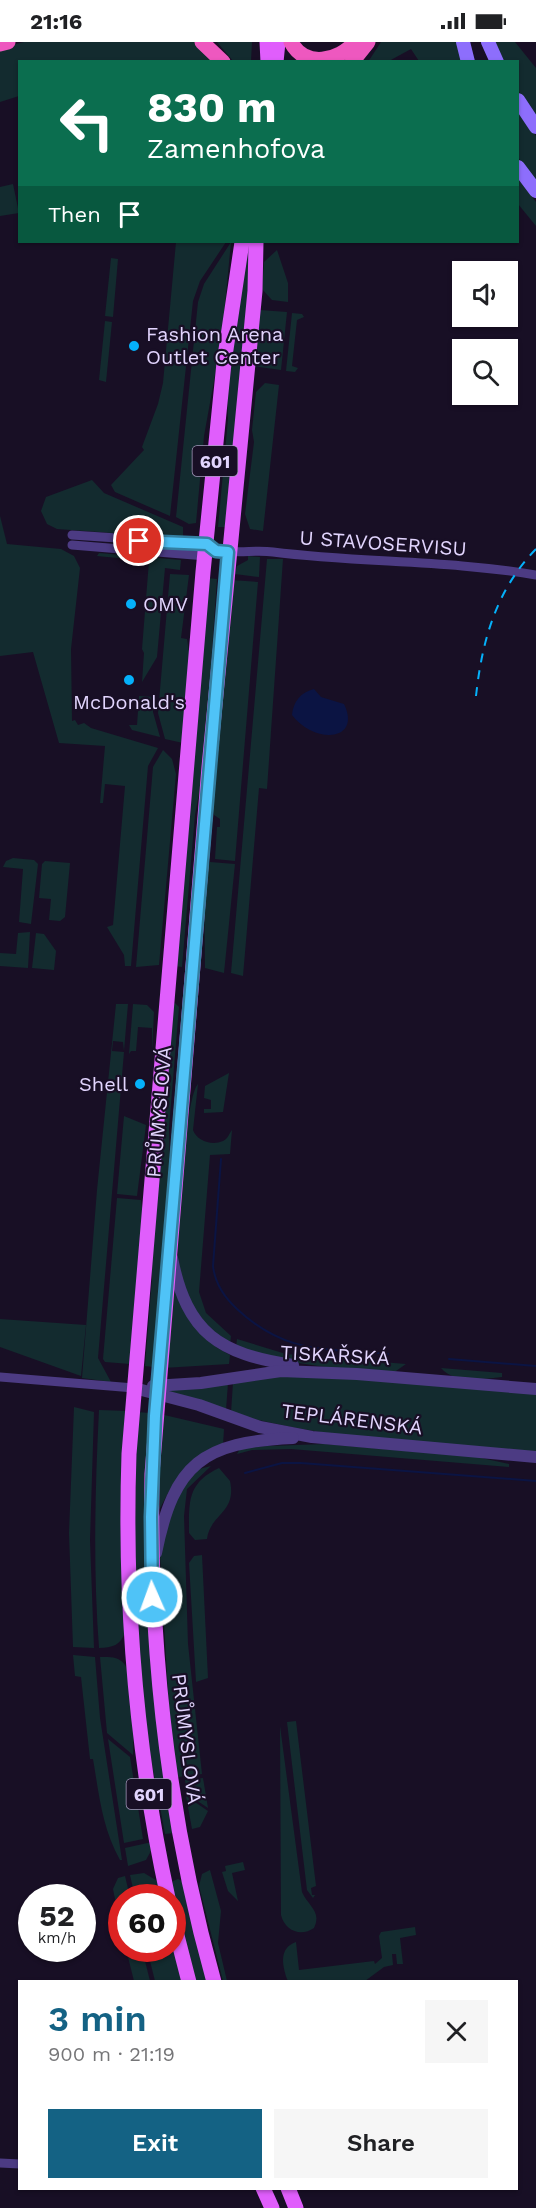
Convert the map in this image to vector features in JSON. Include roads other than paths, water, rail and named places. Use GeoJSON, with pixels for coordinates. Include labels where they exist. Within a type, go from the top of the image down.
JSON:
{"type":"FeatureCollection","features":[{"type":"Feature","properties":{"kind":"highway"},"geometry":{"type":"LineString","coordinates":[[0,44],[8,42]]}},
{"type":"Feature","properties":{"kind":"highway"},"geometry":{"type":"LineString","coordinates":[[202,42],[221,60]]}},
{"type":"Feature","properties":{"kind":"highway"},"geometry":{"type":"LineString","coordinates":[[291,42],[302,55],[320,60],[340,55],[363,43]]}},
{"type":"Feature","properties":{"kind":"highway"},"geometry":{"type":"LineString","coordinates":[[346,60],[363,43]]}},
{"type":"Feature","properties":{"kind":"highway"},"geometry":{"type":"LineString","coordinates":[[352,60],[363,43]]}},
{"type":"Feature","properties":{"kind":"main road"},"geometry":{"type":"LineString","coordinates":[[258,60],[260,42]]}},
{"type":"Feature","properties":{"kind":"main road"},"geometry":{"type":"LineString","coordinates":[[267,42],[268,60]]}},
{"type":"Feature","properties":{"kind":"main road"},"geometry":{"type":"LineString","coordinates":[[276,60],[278,42]]}},
{"type":"Feature","properties":{"kind":"main road"},"geometry":{"type":"LineString","coordinates":[[463,42],[468,60]]}},
{"type":"Feature","properties":{"kind":"main road"},"geometry":{"type":"LineString","coordinates":[[488,42],[496,60]]}},
{"type":"Feature","properties":{"kind":"main road"},"geometry":{"type":"LineString","coordinates":[[519,102],[536,127]]}},
{"type":"Feature","properties":{"kind":"main road"},"geometry":{"type":"LineString","coordinates":[[519,168],[536,191]]}},
{"type":"Feature","properties":{"kind":"main road","name":"PRŮMYSLOVÁ"},"geometry":{"type":"LineString","coordinates":[[213,1980],[191,1894],[174,1808],[159,1699],[151,1579],[152,1474],[214,551],[224,363],[242,243]]}},
{"type":"Feature","properties":{"kind":"main road","name":"PRŮMYSLOVÁ"},"geometry":{"type":"LineString","coordinates":[[165,1884],[146,1780],[131,1641],[128,1534],[134,1388],[214,551],[254,310],[256,243]]}},
{"type":"Feature","properties":{"kind":"main road"},"geometry":{"type":"LineString","coordinates":[[184,1962],[188,1980]]}},
{"type":"Feature","properties":{"kind":"main road"},"geometry":{"type":"LineString","coordinates":[[264,2190],[272,2208]]}},
{"type":"Feature","properties":{"kind":"main road"},"geometry":{"type":"LineString","coordinates":[[289,2190],[296,2208]]}},
{"type":"Feature","properties":{"kind":"street"},"geometry":{"type":"LineString","coordinates":[[72,535],[214,551]]}},
{"type":"Feature","properties":{"kind":"street"},"geometry":{"type":"LineString","coordinates":[[72,545],[214,551]]}},
{"type":"Feature","properties":{"kind":"street","name":"U STAVOSERVISU"},"geometry":{"type":"LineString","coordinates":[[214,551],[274,552],[536,575]]}},
{"type":"Feature","properties":{"kind":"street"},"geometry":{"type":"LineString","coordinates":[[169,1242],[176,1278],[186,1304],[202,1327],[225,1347],[263,1360],[357,1374]]}},
{"type":"Feature","properties":{"kind":"street","name":"TISKAŘSKÁ"},"geometry":{"type":"LineString","coordinates":[[157,1390],[270,1371],[357,1374],[536,1389]]}},
{"type":"Feature","properties":{"kind":"street"},"geometry":{"type":"LineString","coordinates":[[0,1377],[134,1388]]}},
{"type":"Feature","properties":{"kind":"street","name":"TEPLÁRENSKÁ"},"geometry":{"type":"LineString","coordinates":[[134,1388],[157,1390],[260,1427],[312,1437],[536,1457]]}},
{"type":"Feature","properties":{"kind":"street"},"geometry":{"type":"LineString","coordinates":[[151,1579],[165,1512],[177,1487],[195,1466],[218,1451],[238,1443],[312,1437]]}},
{"type":"Feature","properties":{"kind":"street"},"geometry":{"type":"LineString","coordinates":[[0,2163],[18,2164]]}},
{"type":"Feature","properties":{"kind":"waterway"},"geometry":{"type":"LineString","coordinates":[[221,1159],[213,1266],[218,1284],[228,1300],[255,1324],[290,1342],[326,1349],[388,1354]]}},
{"type":"Feature","properties":{"kind":"waterway"},"geometry":{"type":"LineString","coordinates":[[449,1359],[536,1366]]}},
{"type":"Feature","properties":{"kind":"waterway"},"geometry":{"type":"LineString","coordinates":[[245,1473],[282,1463],[301,1463],[536,1481]]}},
{"type":"Feature","properties":{"kind":"railway"},"geometry":{"type":"LineString","coordinates":[[476,696],[482,656],[493,617],[511,582],[536,549]]}},
{"type":"Feature","properties":{"kind":"place","name":"Fashion Arena Outlet Center"},"geometry":{"type":"Point","coordinates":[134,346]}},
{"type":"Feature","properties":{"kind":"place","name":"OMV"},"geometry":{"type":"Point","coordinates":[131,604]}},
{"type":"Feature","properties":{"kind":"place","name":"McDonald's"},"geometry":{"type":"Point","coordinates":[129,680]}},
{"type":"Feature","properties":{"kind":"place","name":"Shell"},"geometry":{"type":"Point","coordinates":[140,1084]}}]}
